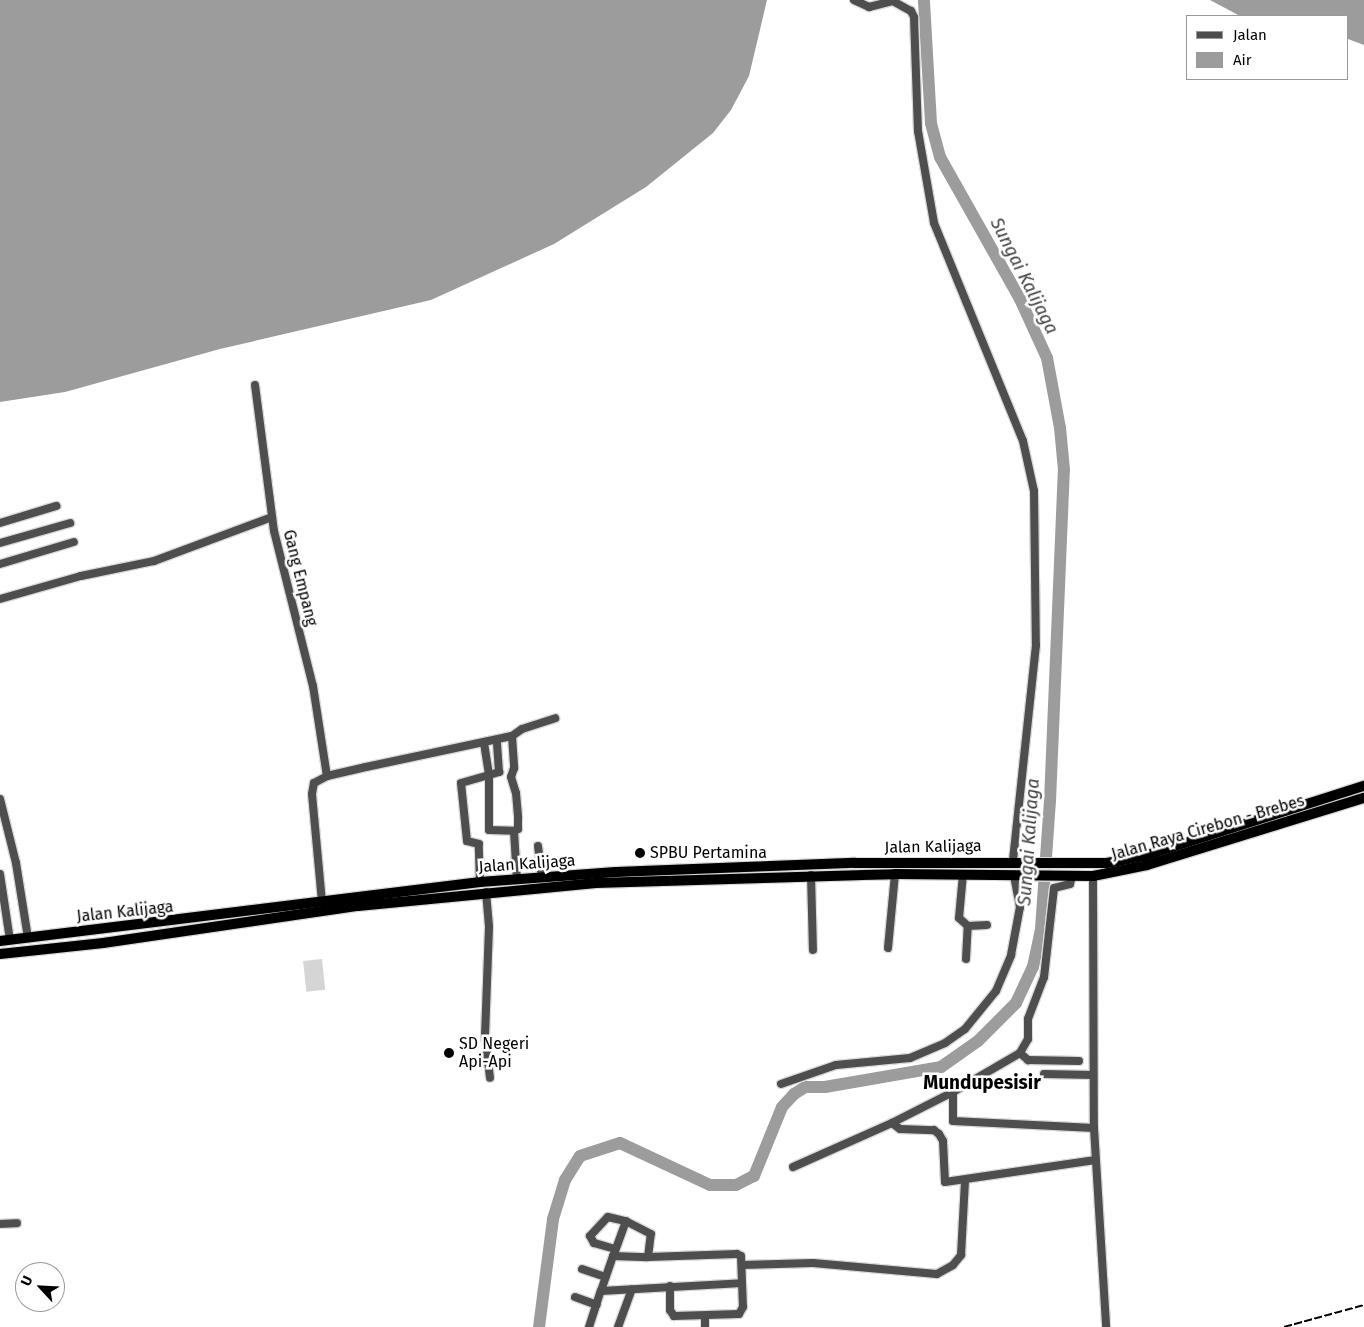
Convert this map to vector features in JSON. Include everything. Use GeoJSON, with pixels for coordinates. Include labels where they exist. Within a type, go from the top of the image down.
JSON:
{"type":"FeatureCollection","features":[{"type":"Feature","properties":{"kind":"highway","name":"Jalan Raya Cirebon - Brebes"},"geometry":{"type":"LineString","coordinates":[[1060,862],[1097,864],[1144,856],[1364,786]]}},
{"type":"Feature","properties":{"kind":"highway","name":"Jalan Raya Cirebon - Brebes"},"geometry":{"type":"LineString","coordinates":[[1059,878],[1093,876],[1147,865],[1364,798]]}},
{"type":"Feature","properties":{"kind":"highway","name":"Jalan Kalijaga"},"geometry":{"type":"LineString","coordinates":[[5,940],[480,882],[778,865],[1060,862]]}},
{"type":"Feature","properties":{"kind":"highway","name":"Jalan Kalijaga"},"geometry":{"type":"LineString","coordinates":[[0,954],[103,943],[358,906],[486,892],[596,883],[811,875],[895,874],[963,874],[1059,878]]}},
{"type":"Feature","properties":{"kind":"street"},"geometry":{"type":"LineString","coordinates":[[854,0],[869,7],[892,1],[911,11],[914,17],[918,131],[934,223],[1022,441],[1034,491],[1036,645],[1014,861]]}},
{"type":"Feature","properties":{"kind":"street","name":"Gang Empang"},"geometry":{"type":"LineString","coordinates":[[255,385],[272,517],[313,686],[327,776]]}},
{"type":"Feature","properties":{"kind":"street"},"geometry":{"type":"LineString","coordinates":[[0,522],[56,506]]}},
{"type":"Feature","properties":{"kind":"street"},"geometry":{"type":"LineString","coordinates":[[0,599],[80,576],[154,561],[272,517]]}},
{"type":"Feature","properties":{"kind":"street"},"geometry":{"type":"LineString","coordinates":[[0,543],[70,523]]}},
{"type":"Feature","properties":{"kind":"street"},"geometry":{"type":"LineString","coordinates":[[0,564],[74,542]]}},
{"type":"Feature","properties":{"kind":"street"},"geometry":{"type":"LineString","coordinates":[[322,902],[312,794],[314,784],[327,776],[512,736],[522,729],[556,718]]}},
{"type":"Feature","properties":{"kind":"street"},"geometry":{"type":"LineString","coordinates":[[512,736],[514,768],[511,777],[516,793],[518,827],[514,831],[517,880]]}},
{"type":"Feature","properties":{"kind":"street"},"geometry":{"type":"LineString","coordinates":[[480,882],[479,844],[467,842],[461,783],[500,770],[497,740]]}},
{"type":"Feature","properties":{"kind":"street"},"geometry":{"type":"LineString","coordinates":[[484,743],[489,775],[488,830],[514,831]]}},
{"type":"Feature","properties":{"kind":"street"},"geometry":{"type":"LineString","coordinates":[[0,799],[16,863],[28,938]]}},
{"type":"Feature","properties":{"kind":"street"},"geometry":{"type":"LineString","coordinates":[[538,846],[542,878]]}},
{"type":"Feature","properties":{"kind":"street"},"geometry":{"type":"LineString","coordinates":[[0,874],[5,940]]}},
{"type":"Feature","properties":{"kind":"street"},"geometry":{"type":"LineString","coordinates":[[888,948],[895,874]]}},
{"type":"Feature","properties":{"kind":"street"},"geometry":{"type":"LineString","coordinates":[[963,874],[959,918],[968,926],[987,925]]}},
{"type":"Feature","properties":{"kind":"street"},"geometry":{"type":"LineString","coordinates":[[811,875],[813,950]]}},
{"type":"Feature","properties":{"kind":"street"},"geometry":{"type":"LineString","coordinates":[[781,1084],[836,1065],[910,1058],[945,1043],[965,1029],[996,991],[1009,961],[1020,908],[1017,876]]}},
{"type":"Feature","properties":{"kind":"street"},"geometry":{"type":"LineString","coordinates":[[1093,876],[1094,1128],[1106,1327]]}},
{"type":"Feature","properties":{"kind":"street"},"geometry":{"type":"LineString","coordinates":[[793,1167],[892,1123],[953,1092],[1020,1053],[1028,1039],[1028,1020],[1044,977],[1054,888],[1070,884],[1072,877]]}},
{"type":"Feature","properties":{"kind":"street"},"geometry":{"type":"LineString","coordinates":[[486,892],[489,927],[485,1034],[490,1078]]}},
{"type":"Feature","properties":{"kind":"street"},"geometry":{"type":"LineString","coordinates":[[966,960],[968,926]]}},
{"type":"Feature","properties":{"kind":"street"},"geometry":{"type":"LineString","coordinates":[[1020,1053],[1028,1060],[1079,1061]]}},
{"type":"Feature","properties":{"kind":"street"},"geometry":{"type":"LineString","coordinates":[[1044,1074],[1093,1076]]}},
{"type":"Feature","properties":{"kind":"street"},"geometry":{"type":"LineString","coordinates":[[953,1092],[953,1121],[1094,1128]]}},
{"type":"Feature","properties":{"kind":"street"},"geometry":{"type":"LineString","coordinates":[[892,1123],[900,1128],[938,1132],[943,1141],[944,1182],[965,1181],[1095,1160]]}},
{"type":"Feature","properties":{"kind":"street"},"geometry":{"type":"LineString","coordinates":[[742,1265],[813,1263],[937,1274],[953,1265],[961,1255],[965,1181]]}},
{"type":"Feature","properties":{"kind":"street"},"geometry":{"type":"LineString","coordinates":[[648,1256],[652,1234],[626,1222],[608,1217],[590,1236],[594,1243],[614,1252],[648,1256],[736,1254],[742,1265],[740,1313],[705,1317],[672,1315],[670,1286]]}},
{"type":"Feature","properties":{"kind":"street"},"geometry":{"type":"LineString","coordinates":[[589,1327],[605,1277],[626,1222]]}},
{"type":"Feature","properties":{"kind":"street"},"geometry":{"type":"LineString","coordinates":[[0,1224],[17,1223]]}},
{"type":"Feature","properties":{"kind":"street"},"geometry":{"type":"LineString","coordinates":[[582,1269],[605,1277]]}},
{"type":"Feature","properties":{"kind":"street"},"geometry":{"type":"LineString","coordinates":[[601,1291],[742,1283]]}},
{"type":"Feature","properties":{"kind":"street"},"geometry":{"type":"LineString","coordinates":[[618,1327],[632,1289]]}},
{"type":"Feature","properties":{"kind":"street"},"geometry":{"type":"LineString","coordinates":[[575,1298],[597,1305]]}},
{"type":"Feature","properties":{"kind":"street"},"geometry":{"type":"LineString","coordinates":[[705,1317],[705,1327]]}},
{"type":"Feature","properties":{"kind":"shaded area"},"geometry":{"type":"Polygon","coordinates":[[[322,959],[325,990],[306,992],[303,961],[322,959]]]}},
{"type":"Feature","properties":{"kind":"water"},"geometry":{"type":"Polygon","coordinates":[[[0,0],[767,0],[749,76],[731,110],[713,133],[646,187],[554,244],[431,300],[220,349],[65,392],[0,402],[0,0]]]}},
{"type":"Feature","properties":{"kind":"water"},"geometry":{"type":"Polygon","coordinates":[[[1210,0],[1364,0],[1364,45],[1349,39],[1349,15],[1238,15],[1210,0]]]}},
{"type":"Feature","properties":{"kind":"waterway","name":"Sungai Kalijaga"},"geometry":{"type":"LineString","coordinates":[[539,1327],[553,1219],[565,1180],[580,1156],[620,1143],[710,1185],[736,1185],[754,1176],[782,1107],[794,1094],[805,1087],[825,1087],[941,1067],[978,1041],[1016,1003],[1033,967],[1041,929],[1050,801],[1064,470],[1060,428],[1047,358],[1020,299],[940,157],[931,123],[924,0]]}},
{"type":"Feature","properties":{"kind":"railway"},"geometry":{"type":"LineString","coordinates":[[1284,1327],[1364,1305]]}},
{"type":"Feature","properties":{"kind":"place","name":"SPBU Pertamina"},"geometry":{"type":"Point","coordinates":[640,853]}},
{"type":"Feature","properties":{"kind":"place","name":"SD Negeri Api-Api"},"geometry":{"type":"Point","coordinates":[449,1053]}},
{"type":"Feature","properties":{"kind":"district","name":"Mundupesisir"},"geometry":{"type":"Point","coordinates":[982,1083]}}]}
